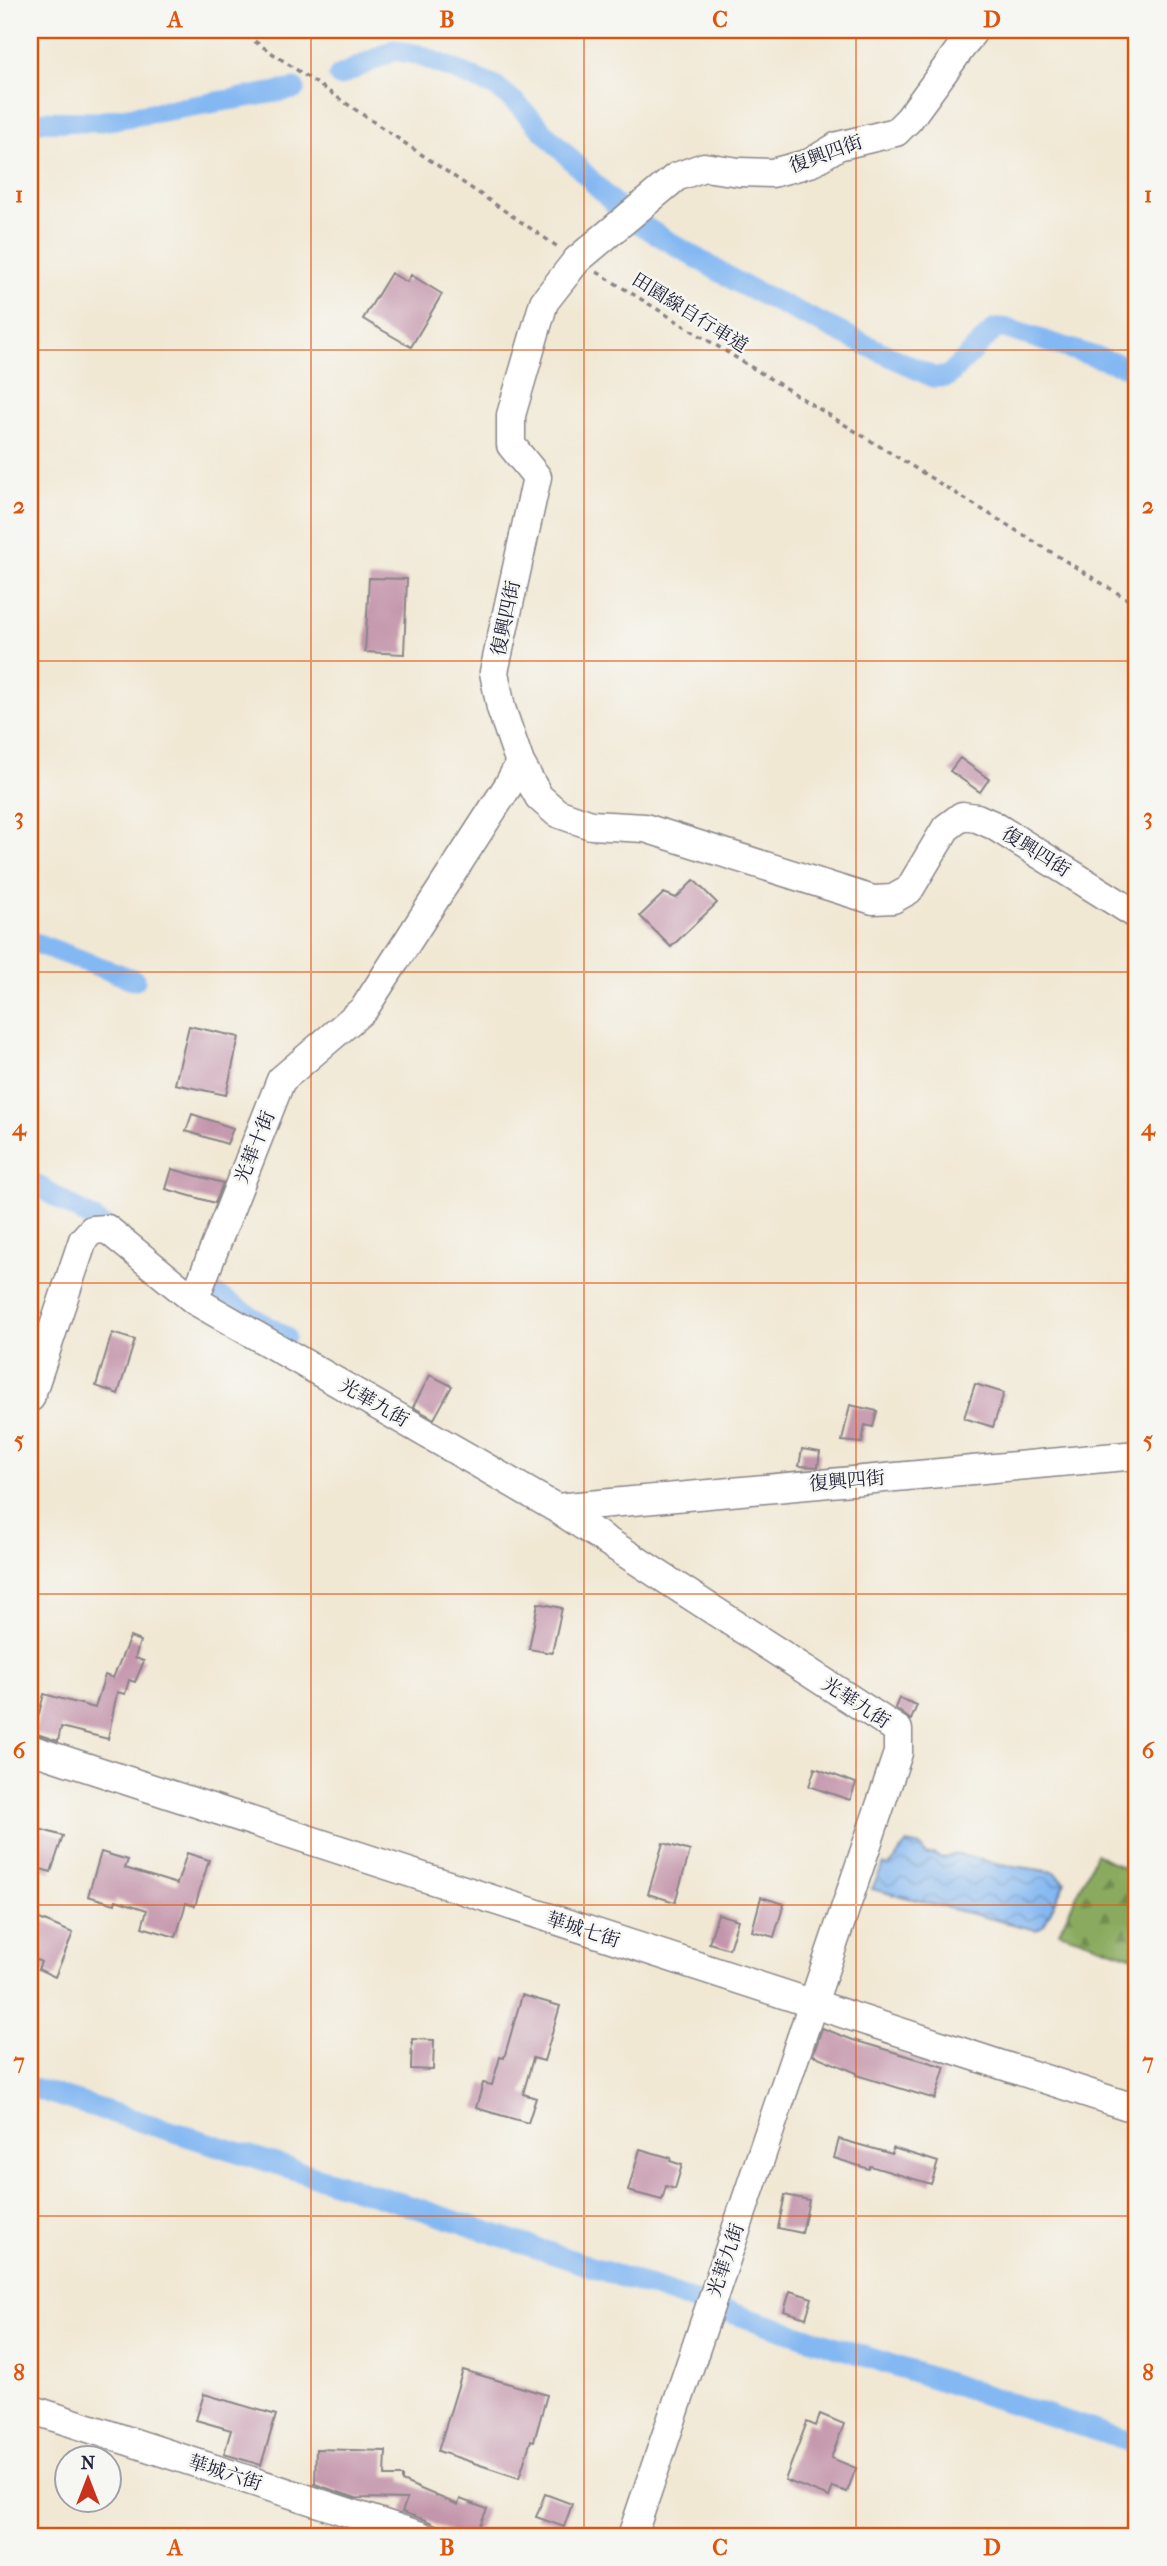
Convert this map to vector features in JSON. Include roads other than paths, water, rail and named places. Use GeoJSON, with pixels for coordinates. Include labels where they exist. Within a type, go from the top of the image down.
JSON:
{"type":"FeatureCollection","features":[{"type":"Feature","properties":{"kind":"street","name":"復興四街"},"geometry":{"type":"LineString","coordinates":[[974,30],[909,119],[896,132],[838,146],[810,163],[772,173],[704,167],[676,177],[577,260],[544,302],[511,415],[511,445],[537,477],[494,672],[501,708],[520,763],[539,797],[557,813],[591,825],[645,828],[873,900],[893,899],[909,890],[946,828],[961,816],[977,818],[993,825],[1137,915]]}},
{"type":"Feature","properties":{"kind":"street","name":"光華十街"},"geometry":{"type":"LineString","coordinates":[[194,1300],[281,1080],[364,1009],[508,786],[520,763]]}},
{"type":"Feature","properties":{"kind":"street"},"geometry":{"type":"LineString","coordinates":[[30,1398],[83,1240],[92,1230],[107,1229],[194,1300]]}},
{"type":"Feature","properties":{"kind":"street","name":"光華九街"},"geometry":{"type":"LineString","coordinates":[[194,1300],[556,1507],[898,1730],[898,1753],[632,2536]]}},
{"type":"Feature","properties":{"kind":"street","name":"復興四街"},"geometry":{"type":"LineString","coordinates":[[556,1507],[1137,1455]]}},
{"type":"Feature","properties":{"kind":"street","name":"華城七街"},"geometry":{"type":"LineString","coordinates":[[30,1749],[1137,2109]]}},
{"type":"Feature","properties":{"kind":"street","name":"華城六街"},"geometry":{"type":"LineString","coordinates":[[30,2409],[421,2536]]}},
{"type":"Feature","properties":{"kind":"water"},"geometry":{"type":"Polygon","coordinates":[[[907,1843],[920,1846],[926,1855],[933,1854],[942,1858],[956,1854],[1054,1872],[1065,1882],[1044,1925],[1036,1930],[872,1889],[883,1865],[889,1866],[907,1843]]]}},
{"type":"Feature","properties":{"kind":"waterway"},"geometry":{"type":"LineString","coordinates":[[339,76],[394,50],[419,55],[498,88],[517,104],[617,207]]}},
{"type":"Feature","properties":{"kind":"waterway"},"geometry":{"type":"LineString","coordinates":[[30,121],[97,122],[295,89]]}},
{"type":"Feature","properties":{"kind":"waterway"},"geometry":{"type":"LineString","coordinates":[[631,219],[742,285],[933,377],[947,377],[995,329],[1004,328],[1137,370]]}},
{"type":"Feature","properties":{"kind":"waterway"},"geometry":{"type":"LineString","coordinates":[[30,941],[135,980]]}},
{"type":"Feature","properties":{"kind":"waterway"},"geometry":{"type":"LineString","coordinates":[[30,1181],[112,1231]]}},
{"type":"Feature","properties":{"kind":"waterway"},"geometry":{"type":"LineString","coordinates":[[203,1287],[285,1337]]}},
{"type":"Feature","properties":{"kind":"waterway"},"geometry":{"type":"LineString","coordinates":[[30,2087],[420,2209],[696,2302]]}},
{"type":"Feature","properties":{"kind":"waterway"},"geometry":{"type":"LineString","coordinates":[[719,2309],[1137,2444]]}}]}
